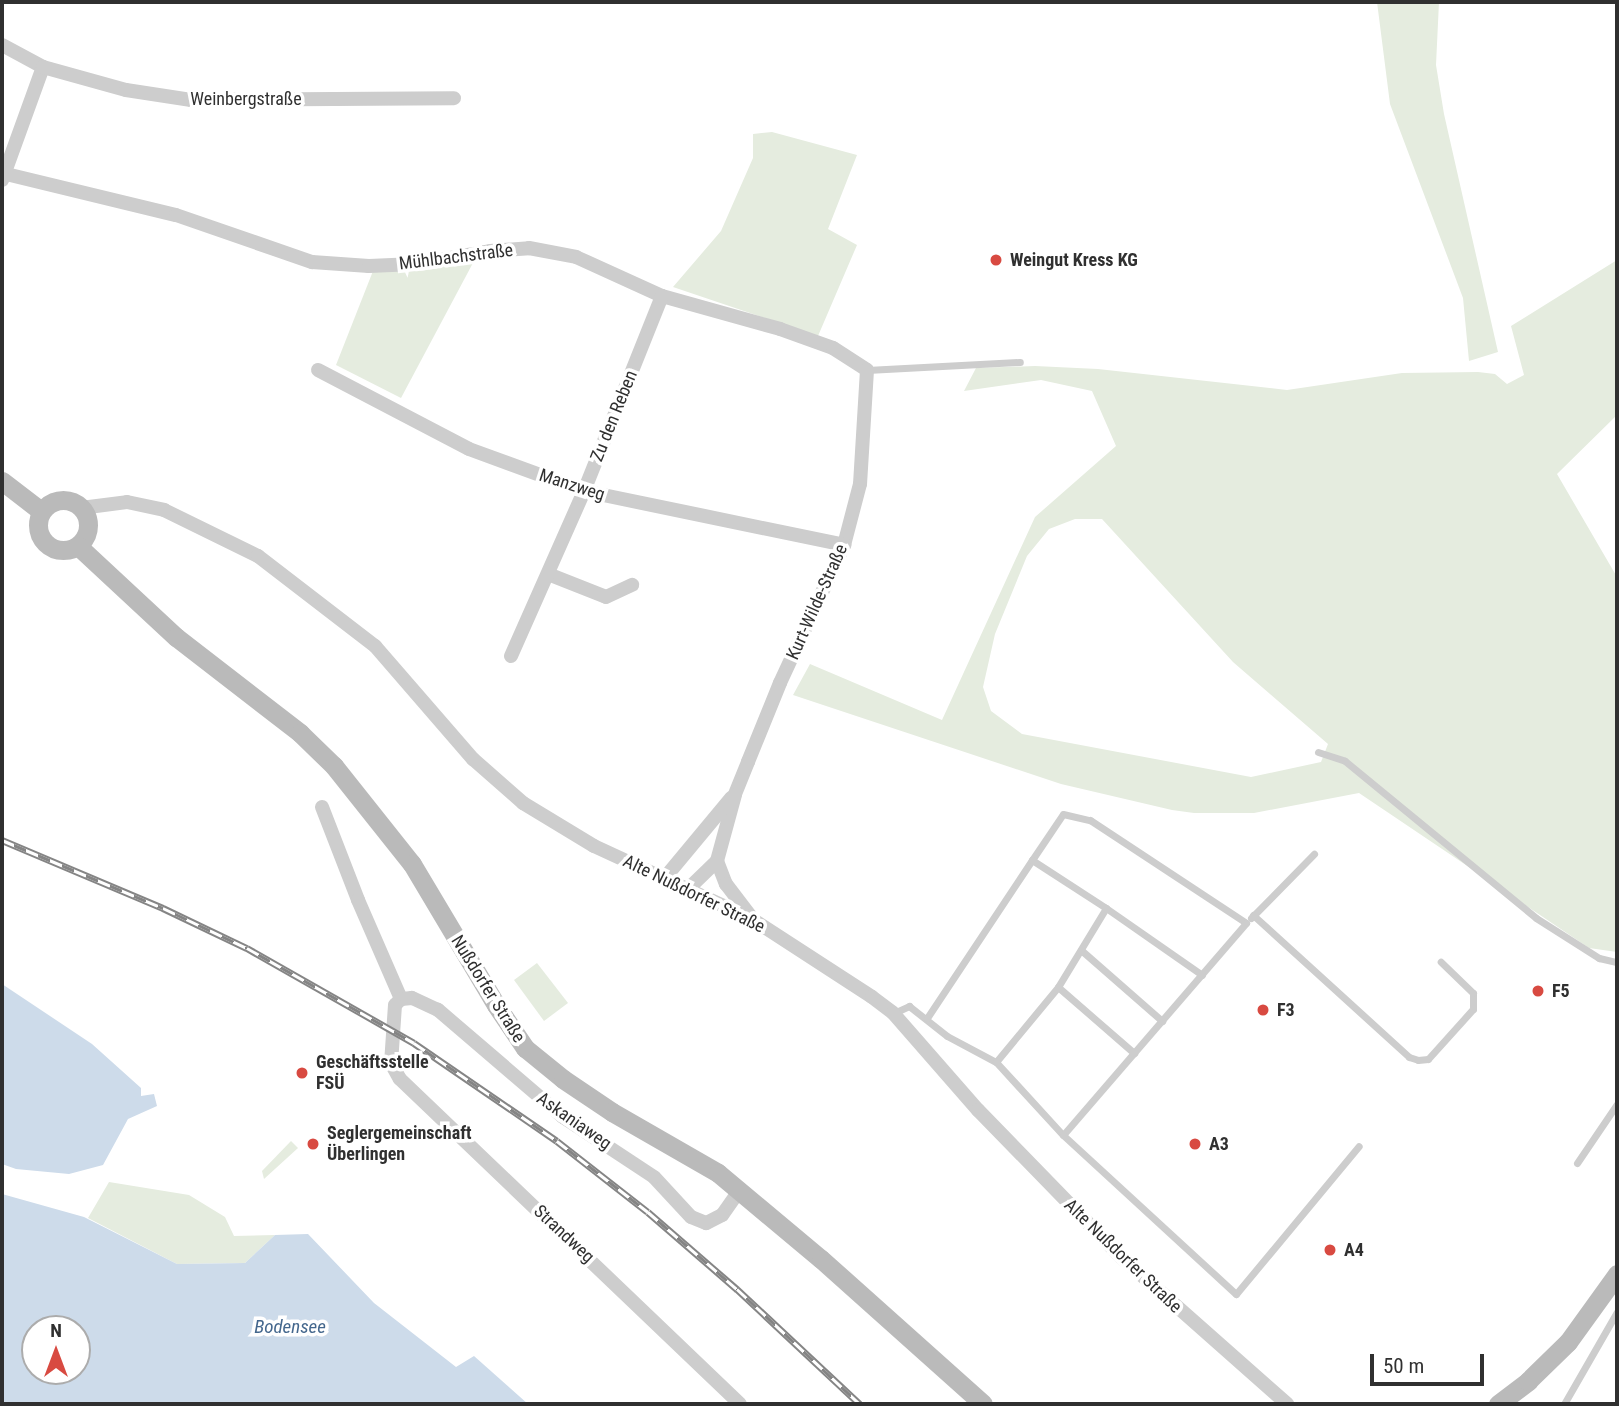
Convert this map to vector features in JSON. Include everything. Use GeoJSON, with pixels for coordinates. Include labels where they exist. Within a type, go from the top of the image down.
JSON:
{"type":"FeatureCollection","features":[{"type":"Feature","properties":{"kind":"street","name":"Weinbergstraße"},"geometry":{"type":"LineString","coordinates":[[2,45],[43,67],[126,90],[191,100],[454,98]]}},
{"type":"Feature","properties":{"kind":"street"},"geometry":{"type":"LineString","coordinates":[[3,176],[43,67]]}},
{"type":"Feature","properties":{"kind":"street","name":"Mühlbachstraße"},"geometry":{"type":"LineString","coordinates":[[3,176],[176,215],[312,262],[369,266],[415,264],[490,250],[529,248],[576,257],[662,296],[780,329],[833,348],[867,370]]}},
{"type":"Feature","properties":{"kind":"street","name":"Zu den Reben"},"geometry":{"type":"LineString","coordinates":[[512,656],[584,491],[662,296]]}},
{"type":"Feature","properties":{"kind":"street","name":"Manzweg"},"geometry":{"type":"LineString","coordinates":[[318,369],[469,449],[584,491],[844,545]]}},
{"type":"Feature","properties":{"kind":"street","name":"Kurt-Wilde-Straße"},"geometry":{"type":"LineString","coordinates":[[717,861],[735,795],[780,683],[844,545],[860,484],[867,370]]}},
{"type":"Feature","properties":{"kind":"street"},"geometry":{"type":"LineString","coordinates":[[2,481],[41,511]]}},
{"type":"Feature","properties":{"kind":"street"},"geometry":{"type":"LineString","coordinates":[[60,500],[72,501],[81,508],[88,528],[78,546],[56,550],[46,545],[38,535],[37,523],[41,511],[49,503],[60,500]]}},
{"type":"Feature","properties":{"kind":"street","name":"Alte Nußdorfer Straße"},"geometry":{"type":"LineString","coordinates":[[81,508],[127,502],[164,510],[258,556],[375,646],[473,759],[523,803],[594,846],[752,919],[893,1013],[962,1093],[1121,1257],[1287,1404]]}},
{"type":"Feature","properties":{"kind":"street","name":"Nußdorfer Straße"},"geometry":{"type":"LineString","coordinates":[[78,546],[176,637],[300,733],[334,766],[412,864],[525,1048],[563,1079],[612,1112],[685,1151],[739,1191],[821,1259],[983,1404]]}},
{"type":"Feature","properties":{"kind":"street"},"geometry":{"type":"LineString","coordinates":[[548,574],[606,597],[632,585]]}},
{"type":"Feature","properties":{"kind":"street","name":"Kurt-Wilde-Straße"},"geometry":{"type":"LineString","coordinates":[[663,880],[735,795]]}},
{"type":"Feature","properties":{"kind":"street"},"geometry":{"type":"LineString","coordinates":[[322,807],[401,999]]}},
{"type":"Feature","properties":{"kind":"street"},"geometry":{"type":"LineString","coordinates":[[687,890],[717,861],[726,884],[752,919]]}},
{"type":"Feature","properties":{"kind":"street","name":"Askaniaweg"},"geometry":{"type":"LineString","coordinates":[[401,999],[412,998],[446,1016],[563,1117],[654,1177],[691,1217],[706,1223],[722,1215],[739,1191]]}},
{"type":"Feature","properties":{"kind":"street","name":"Strandweg"},"geometry":{"type":"LineString","coordinates":[[401,999],[395,1005],[391,1063],[400,1079],[740,1404]]}},
{"type":"Feature","properties":{"kind":"street"},"geometry":{"type":"LineString","coordinates":[[1499,1404],[1528,1381],[1568,1342],[1617,1274]]}},
{"type":"Feature","properties":{"kind":"lane"},"geometry":{"type":"LineString","coordinates":[[867,370],[1020,362]]}},
{"type":"Feature","properties":{"kind":"lane"},"geometry":{"type":"LineString","coordinates":[[1318,752],[1345,761],[1536,918],[1599,958],[1617,962]]}},
{"type":"Feature","properties":{"kind":"lane"},"geometry":{"type":"LineString","coordinates":[[927,1018],[1063,814],[1090,820],[1246,923]]}},
{"type":"Feature","properties":{"kind":"lane"},"geometry":{"type":"LineString","coordinates":[[1063,1135],[1246,923],[1314,854]]}},
{"type":"Feature","properties":{"kind":"lane"},"geometry":{"type":"LineString","coordinates":[[1032,860],[1202,975]]}},
{"type":"Feature","properties":{"kind":"lane"},"geometry":{"type":"LineString","coordinates":[[996,1062],[1058,987],[1106,908]]}},
{"type":"Feature","properties":{"kind":"lane"},"geometry":{"type":"LineString","coordinates":[[1254,915],[1409,1057],[1418,1060],[1427,1059],[1473,1009],[1473,993],[1441,962]]}},
{"type":"Feature","properties":{"kind":"lane"},"geometry":{"type":"LineString","coordinates":[[1082,950],[1162,1021]]}},
{"type":"Feature","properties":{"kind":"lane"},"geometry":{"type":"LineString","coordinates":[[1058,987],[1134,1053]]}},
{"type":"Feature","properties":{"kind":"lane"},"geometry":{"type":"LineString","coordinates":[[893,1013],[902,1006],[909,1006],[947,1036],[996,1062],[1063,1135],[1236,1294],[1359,1146]]}},
{"type":"Feature","properties":{"kind":"lane"},"geometry":{"type":"LineString","coordinates":[[1577,1164],[1617,1104]]}},
{"type":"Feature","properties":{"kind":"lane"},"geometry":{"type":"LineString","coordinates":[[1564,1404],[1617,1312]]}},
{"type":"Feature","properties":{"kind":"shaded area"},"geometry":{"type":"Polygon","coordinates":[[[1377,2],[1439,2],[1436,65],[1444,114],[1498,352],[1469,361],[1463,298],[1390,104],[1377,2]]]}},
{"type":"Feature","properties":{"kind":"shaded area"},"geometry":{"type":"Polygon","coordinates":[[[772,132],[857,155],[828,229],[857,245],[818,336],[673,287],[721,231],[753,158],[753,134],[772,132]]]}},
{"type":"Feature","properties":{"kind":"shaded area"},"geometry":{"type":"Polygon","coordinates":[[[1617,260],[1617,415],[1557,474],[1617,577],[1617,952],[1589,948],[1359,793],[1254,813],[1194,813],[1172,810],[1061,784],[793,695],[810,664],[942,720],[1035,517],[1116,446],[1092,391],[1041,380],[964,391],[976,368],[1035,366],[1098,369],[1287,390],[1402,373],[1478,372],[1495,374],[1507,384],[1524,375],[1511,326],[1617,260]],[[1075,519],[1049,529],[1027,556],[995,634],[983,687],[991,711],[1022,734],[1251,777],[1321,762],[1328,744],[1233,662],[1102,519],[1075,519]]]}},
{"type":"Feature","properties":{"kind":"shaded area"},"geometry":{"type":"Polygon","coordinates":[[[474,261],[401,398],[336,365],[373,271],[474,261]]]}},
{"type":"Feature","properties":{"kind":"shaded area"},"geometry":{"type":"Polygon","coordinates":[[[537,963],[568,1003],[544,1021],[514,980],[537,963]]]}},
{"type":"Feature","properties":{"kind":"shaded area"},"geometry":{"type":"Polygon","coordinates":[[[291,1141],[298,1148],[264,1179],[262,1171],[291,1141]]]}},
{"type":"Feature","properties":{"kind":"shaded area"},"geometry":{"type":"Polygon","coordinates":[[[109,1182],[189,1195],[225,1217],[234,1236],[275,1235],[245,1263],[177,1264],[88,1218],[109,1182]]]}},
{"type":"Feature","properties":{"kind":"water"},"geometry":{"type":"Polygon","coordinates":[[[2,984],[92,1044],[141,1088],[141,1096],[154,1094],[157,1106],[128,1119],[103,1165],[69,1174],[16,1169],[2,1164],[2,984]]]}},
{"type":"Feature","properties":{"kind":"water","name":"Bodensee"},"geometry":{"type":"Polygon","coordinates":[[[2,1194],[84,1217],[177,1264],[245,1263],[275,1235],[308,1234],[374,1303],[456,1367],[474,1356],[528,1404],[2,1404],[2,1194]]]}},
{"type":"Feature","properties":{"kind":"railway"},"geometry":{"type":"LineString","coordinates":[[2,840],[163,908],[247,948],[414,1043],[557,1141],[648,1212],[737,1289],[860,1404]]}},
{"type":"Feature","properties":{"kind":"place","name":"Weingut Kress KG"},"geometry":{"type":"Point","coordinates":[996,260]}},
{"type":"Feature","properties":{"kind":"place","name":"F5"},"geometry":{"type":"Point","coordinates":[1538,991]}},
{"type":"Feature","properties":{"kind":"place","name":"F3"},"geometry":{"type":"Point","coordinates":[1263,1010]}},
{"type":"Feature","properties":{"kind":"place","name":"Geschäftsstelle FSÜ"},"geometry":{"type":"Point","coordinates":[302,1073]}},
{"type":"Feature","properties":{"kind":"place","name":"Seglergemeinschaft Überlingen"},"geometry":{"type":"Point","coordinates":[313,1144]}},
{"type":"Feature","properties":{"kind":"place","name":"A3"},"geometry":{"type":"Point","coordinates":[1195,1144]}},
{"type":"Feature","properties":{"kind":"place","name":"A4"},"geometry":{"type":"Point","coordinates":[1330,1250]}}]}
